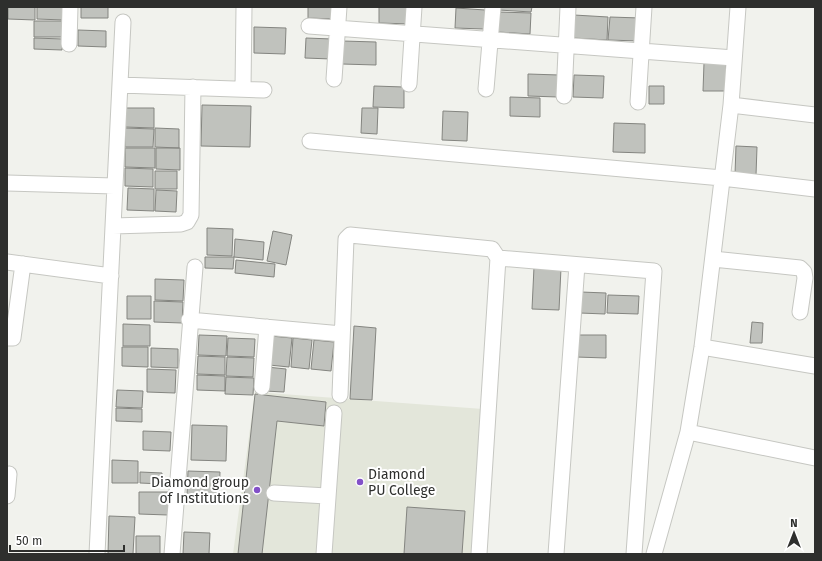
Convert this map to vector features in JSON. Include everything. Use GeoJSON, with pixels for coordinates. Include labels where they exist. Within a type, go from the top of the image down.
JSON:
{"type":"FeatureCollection","features":[{"type":"Feature","properties":{"kind":"street"},"geometry":{"type":"LineString","coordinates":[[69,44],[70,7]]}},
{"type":"Feature","properties":{"kind":"street"},"geometry":{"type":"LineString","coordinates":[[243,89],[244,7]]}},
{"type":"Feature","properties":{"kind":"street"},"geometry":{"type":"LineString","coordinates":[[334,79],[339,7]]}},
{"type":"Feature","properties":{"kind":"street"},"geometry":{"type":"LineString","coordinates":[[409,84],[414,7]]}},
{"type":"Feature","properties":{"kind":"street"},"geometry":{"type":"LineString","coordinates":[[486,89],[493,7]]}},
{"type":"Feature","properties":{"kind":"street"},"geometry":{"type":"LineString","coordinates":[[564,96],[568,7]]}},
{"type":"Feature","properties":{"kind":"street"},"geometry":{"type":"LineString","coordinates":[[638,102],[644,7]]}},
{"type":"Feature","properties":{"kind":"street"},"geometry":{"type":"LineString","coordinates":[[654,554],[688,432],[702,347],[731,105],[738,7]]}},
{"type":"Feature","properties":{"kind":"street"},"geometry":{"type":"LineString","coordinates":[[97,554],[123,22]]}},
{"type":"Feature","properties":{"kind":"street"},"geometry":{"type":"LineString","coordinates":[[309,26],[734,58]]}},
{"type":"Feature","properties":{"kind":"street"},"geometry":{"type":"LineString","coordinates":[[120,85],[264,90]]}},
{"type":"Feature","properties":{"kind":"street"},"geometry":{"type":"LineString","coordinates":[[114,226],[182,224],[187,222],[191,215],[193,87]]}},
{"type":"Feature","properties":{"kind":"street"},"geometry":{"type":"LineString","coordinates":[[731,105],[815,114]]}},
{"type":"Feature","properties":{"kind":"street"},"geometry":{"type":"LineString","coordinates":[[310,141],[722,178],[815,190]]}},
{"type":"Feature","properties":{"kind":"street"},"geometry":{"type":"LineString","coordinates":[[7,183],[114,186]]}},
{"type":"Feature","properties":{"kind":"street"},"geometry":{"type":"LineString","coordinates":[[340,395],[346,239],[350,235],[492,249],[498,258],[479,554]]}},
{"type":"Feature","properties":{"kind":"street"},"geometry":{"type":"LineString","coordinates":[[498,258],[654,271],[634,554]]}},
{"type":"Feature","properties":{"kind":"street"},"geometry":{"type":"LineString","coordinates":[[713,259],[800,268],[804,272],[805,278],[800,312]]}},
{"type":"Feature","properties":{"kind":"street"},"geometry":{"type":"LineString","coordinates":[[7,262],[111,276]]}},
{"type":"Feature","properties":{"kind":"street"},"geometry":{"type":"LineString","coordinates":[[7,338],[13,338],[23,264]]}},
{"type":"Feature","properties":{"kind":"street"},"geometry":{"type":"LineString","coordinates":[[556,554],[577,265]]}},
{"type":"Feature","properties":{"kind":"street"},"geometry":{"type":"LineString","coordinates":[[172,554],[189,320],[195,268]]}},
{"type":"Feature","properties":{"kind":"street"},"geometry":{"type":"LineString","coordinates":[[189,320],[342,334]]}},
{"type":"Feature","properties":{"kind":"street"},"geometry":{"type":"LineString","coordinates":[[262,387],[267,327]]}},
{"type":"Feature","properties":{"kind":"street"},"geometry":{"type":"LineString","coordinates":[[702,347],[815,366]]}},
{"type":"Feature","properties":{"kind":"street"},"geometry":{"type":"LineString","coordinates":[[324,554],[334,414]]}},
{"type":"Feature","properties":{"kind":"street"},"geometry":{"type":"LineString","coordinates":[[688,432],[815,458]]}},
{"type":"Feature","properties":{"kind":"street"},"geometry":{"type":"LineString","coordinates":[[7,496],[9,474]]}},
{"type":"Feature","properties":{"kind":"street"},"geometry":{"type":"LineString","coordinates":[[274,493],[327,496]]}},
{"type":"Feature","properties":{"kind":"shaded area","name":"Diamond PU College"},"geometry":{"type":"Polygon","coordinates":[[[255,392],[483,409],[473,554],[233,554],[255,392]]]}},
{"type":"Feature","properties":{"kind":"building"},"geometry":{"type":"Polygon","coordinates":[[[8,7],[35,7],[35,20],[8,19],[8,7]]]}},
{"type":"Feature","properties":{"kind":"building"},"geometry":{"type":"Polygon","coordinates":[[[37,7],[64,7],[64,20],[37,19],[37,7]]]}},
{"type":"Feature","properties":{"kind":"building"},"geometry":{"type":"Polygon","coordinates":[[[81,7],[108,7],[108,18],[81,18],[81,7]]]}},
{"type":"Feature","properties":{"kind":"building"},"geometry":{"type":"Polygon","coordinates":[[[308,7],[334,7],[334,19],[308,18],[308,7]]]}},
{"type":"Feature","properties":{"kind":"building"},"geometry":{"type":"Polygon","coordinates":[[[379,7],[411,7],[410,24],[379,23],[379,7]]]}},
{"type":"Feature","properties":{"kind":"building"},"geometry":{"type":"Polygon","coordinates":[[[499,7],[532,7],[531,12],[499,10],[499,7]]]}},
{"type":"Feature","properties":{"kind":"building"},"geometry":{"type":"Polygon","coordinates":[[[456,8],[485,10],[484,29],[455,28],[456,8]]]}},
{"type":"Feature","properties":{"kind":"building"},"geometry":{"type":"Polygon","coordinates":[[[499,12],[531,13],[530,34],[498,32],[499,12]]]}},
{"type":"Feature","properties":{"kind":"building"},"geometry":{"type":"Polygon","coordinates":[[[574,15],[608,17],[607,40],[573,38],[574,15]]]}},
{"type":"Feature","properties":{"kind":"building"},"geometry":{"type":"Polygon","coordinates":[[[610,17],[640,18],[639,41],[608,40],[610,17]]]}},
{"type":"Feature","properties":{"kind":"building"},"geometry":{"type":"Polygon","coordinates":[[[34,21],[63,21],[63,37],[34,37],[34,21]]]}},
{"type":"Feature","properties":{"kind":"building"},"geometry":{"type":"Polygon","coordinates":[[[254,27],[286,28],[285,54],[254,53],[254,27]]]}},
{"type":"Feature","properties":{"kind":"building"},"geometry":{"type":"Polygon","coordinates":[[[78,30],[106,31],[106,47],[78,46],[78,30]]]}},
{"type":"Feature","properties":{"kind":"building"},"geometry":{"type":"Polygon","coordinates":[[[34,38],[63,39],[62,50],[34,49],[34,38]]]}},
{"type":"Feature","properties":{"kind":"building"},"geometry":{"type":"Polygon","coordinates":[[[306,38],[332,39],[331,59],[305,58],[306,38]]]}},
{"type":"Feature","properties":{"kind":"building"},"geometry":{"type":"Polygon","coordinates":[[[343,41],[376,42],[376,65],[342,64],[343,41]]]}},
{"type":"Feature","properties":{"kind":"building"},"geometry":{"type":"Polygon","coordinates":[[[704,63],[726,64],[725,91],[703,91],[704,63]]]}},
{"type":"Feature","properties":{"kind":"building"},"geometry":{"type":"Polygon","coordinates":[[[528,74],[559,75],[558,97],[528,96],[528,74]]]}},
{"type":"Feature","properties":{"kind":"building"},"geometry":{"type":"Polygon","coordinates":[[[574,75],[604,76],[603,98],[573,97],[574,75]]]}},
{"type":"Feature","properties":{"kind":"building"},"geometry":{"type":"Polygon","coordinates":[[[374,86],[404,87],[404,108],[373,107],[374,86]]]}},
{"type":"Feature","properties":{"kind":"building"},"geometry":{"type":"Polygon","coordinates":[[[649,86],[664,86],[664,104],[649,104],[649,86]]]}},
{"type":"Feature","properties":{"kind":"building"},"geometry":{"type":"Polygon","coordinates":[[[510,97],[540,98],[540,117],[510,116],[510,97]]]}},
{"type":"Feature","properties":{"kind":"building"},"geometry":{"type":"Polygon","coordinates":[[[202,105],[251,106],[250,147],[201,146],[202,105]]]}},
{"type":"Feature","properties":{"kind":"building"},"geometry":{"type":"Polygon","coordinates":[[[126,108],[154,108],[154,128],[125,127],[126,108]]]}},
{"type":"Feature","properties":{"kind":"building"},"geometry":{"type":"Polygon","coordinates":[[[362,108],[378,108],[377,134],[361,133],[362,108]]]}},
{"type":"Feature","properties":{"kind":"building"},"geometry":{"type":"Polygon","coordinates":[[[443,111],[468,112],[467,141],[442,140],[443,111]]]}},
{"type":"Feature","properties":{"kind":"building"},"geometry":{"type":"Polygon","coordinates":[[[614,123],[645,124],[645,153],[613,152],[614,123]]]}},
{"type":"Feature","properties":{"kind":"building"},"geometry":{"type":"Polygon","coordinates":[[[125,128],[154,129],[153,147],[125,147],[125,128]]]}},
{"type":"Feature","properties":{"kind":"building"},"geometry":{"type":"Polygon","coordinates":[[[155,128],[179,129],[179,148],[155,147],[155,128]]]}},
{"type":"Feature","properties":{"kind":"building"},"geometry":{"type":"Polygon","coordinates":[[[736,146],[757,147],[756,175],[735,174],[736,146]]]}},
{"type":"Feature","properties":{"kind":"building"},"geometry":{"type":"Polygon","coordinates":[[[125,148],[155,148],[155,168],[125,167],[125,148]]]}},
{"type":"Feature","properties":{"kind":"building"},"geometry":{"type":"Polygon","coordinates":[[[156,148],[180,148],[180,170],[156,169],[156,148]]]}},
{"type":"Feature","properties":{"kind":"building"},"geometry":{"type":"Polygon","coordinates":[[[125,168],[153,169],[153,187],[125,186],[125,168]]]}},
{"type":"Feature","properties":{"kind":"building"},"geometry":{"type":"Polygon","coordinates":[[[155,171],[177,171],[177,189],[155,189],[155,171]]]}},
{"type":"Feature","properties":{"kind":"building"},"geometry":{"type":"Polygon","coordinates":[[[128,188],[154,189],[154,211],[127,210],[128,188]]]}},
{"type":"Feature","properties":{"kind":"building"},"geometry":{"type":"Polygon","coordinates":[[[156,190],[177,191],[176,212],[155,211],[156,190]]]}},
{"type":"Feature","properties":{"kind":"building"},"geometry":{"type":"Polygon","coordinates":[[[207,228],[233,229],[232,256],[207,255],[207,228]]]}},
{"type":"Feature","properties":{"kind":"building"},"geometry":{"type":"Polygon","coordinates":[[[273,231],[292,235],[286,265],[267,261],[273,231]]]}},
{"type":"Feature","properties":{"kind":"building"},"geometry":{"type":"Polygon","coordinates":[[[235,239],[264,242],[263,260],[234,257],[235,239]]]}},
{"type":"Feature","properties":{"kind":"building"},"geometry":{"type":"Polygon","coordinates":[[[205,257],[234,257],[233,269],[205,268],[205,257]]]}},
{"type":"Feature","properties":{"kind":"building"},"geometry":{"type":"Polygon","coordinates":[[[236,260],[275,264],[274,277],[235,273],[236,260]]]}},
{"type":"Feature","properties":{"kind":"building"},"geometry":{"type":"Polygon","coordinates":[[[534,267],[561,268],[559,310],[532,309],[534,267]]]}},
{"type":"Feature","properties":{"kind":"building"},"geometry":{"type":"Polygon","coordinates":[[[155,279],[184,280],[183,301],[155,300],[155,279]]]}},
{"type":"Feature","properties":{"kind":"building"},"geometry":{"type":"Polygon","coordinates":[[[581,292],[606,293],[605,314],[580,313],[581,292]]]}},
{"type":"Feature","properties":{"kind":"building"},"geometry":{"type":"Polygon","coordinates":[[[608,295],[639,296],[638,314],[607,313],[608,295]]]}},
{"type":"Feature","properties":{"kind":"building"},"geometry":{"type":"Polygon","coordinates":[[[127,296],[151,296],[151,319],[127,319],[127,296]]]}},
{"type":"Feature","properties":{"kind":"building"},"geometry":{"type":"Polygon","coordinates":[[[154,301],[183,302],[182,323],[154,322],[154,301]]]}},
{"type":"Feature","properties":{"kind":"building"},"geometry":{"type":"Polygon","coordinates":[[[752,322],[763,323],[762,343],[750,343],[752,322]]]}},
{"type":"Feature","properties":{"kind":"building"},"geometry":{"type":"Polygon","coordinates":[[[123,324],[150,325],[150,346],[123,346],[123,324]]]}},
{"type":"Feature","properties":{"kind":"building"},"geometry":{"type":"Polygon","coordinates":[[[354,326],[376,328],[372,400],[350,399],[354,326]]]}},
{"type":"Feature","properties":{"kind":"building"},"geometry":{"type":"Polygon","coordinates":[[[199,335],[227,336],[226,356],[198,355],[199,335]]]}},
{"type":"Feature","properties":{"kind":"building"},"geometry":{"type":"Polygon","coordinates":[[[576,335],[606,335],[606,358],[576,357],[576,335]]]}},
{"type":"Feature","properties":{"kind":"building"},"geometry":{"type":"Polygon","coordinates":[[[271,336],[292,338],[289,367],[269,365],[271,336]]]}},
{"type":"Feature","properties":{"kind":"building"},"geometry":{"type":"Polygon","coordinates":[[[228,338],[255,339],[254,357],[227,356],[228,338]]]}},
{"type":"Feature","properties":{"kind":"building"},"geometry":{"type":"Polygon","coordinates":[[[293,338],[312,340],[309,369],[291,367],[293,338]]]}},
{"type":"Feature","properties":{"kind":"building"},"geometry":{"type":"Polygon","coordinates":[[[314,340],[334,342],[331,371],[311,369],[314,340]]]}},
{"type":"Feature","properties":{"kind":"building"},"geometry":{"type":"Polygon","coordinates":[[[122,347],[148,347],[148,367],[122,366],[122,347]]]}},
{"type":"Feature","properties":{"kind":"building"},"geometry":{"type":"Polygon","coordinates":[[[151,348],[178,349],[178,368],[151,367],[151,348]]]}},
{"type":"Feature","properties":{"kind":"building"},"geometry":{"type":"Polygon","coordinates":[[[198,356],[225,357],[225,375],[197,374],[198,356]]]}},
{"type":"Feature","properties":{"kind":"building"},"geometry":{"type":"Polygon","coordinates":[[[227,357],[254,358],[253,377],[226,376],[227,357]]]}},
{"type":"Feature","properties":{"kind":"building"},"geometry":{"type":"Polygon","coordinates":[[[267,367],[286,369],[284,392],[265,391],[267,367]]]}},
{"type":"Feature","properties":{"kind":"building"},"geometry":{"type":"Polygon","coordinates":[[[147,369],[176,370],[175,393],[147,392],[147,369]]]}},
{"type":"Feature","properties":{"kind":"building"},"geometry":{"type":"Polygon","coordinates":[[[197,375],[225,376],[225,391],[197,390],[197,375]]]}},
{"type":"Feature","properties":{"kind":"building"},"geometry":{"type":"Polygon","coordinates":[[[226,377],[254,378],[253,395],[225,394],[226,377]]]}},
{"type":"Feature","properties":{"kind":"building"},"geometry":{"type":"Polygon","coordinates":[[[117,390],[143,391],[142,408],[116,407],[117,390]]]}},
{"type":"Feature","properties":{"kind":"building","name":"Diamond group of Institutions"},"geometry":{"type":"Polygon","coordinates":[[[255,394],[326,402],[324,426],[277,421],[262,554],[238,554],[255,394]]]}},
{"type":"Feature","properties":{"kind":"building"},"geometry":{"type":"Polygon","coordinates":[[[116,408],[142,409],[142,422],[116,421],[116,408]]]}},
{"type":"Feature","properties":{"kind":"building"},"geometry":{"type":"Polygon","coordinates":[[[192,425],[227,426],[226,461],[191,460],[192,425]]]}},
{"type":"Feature","properties":{"kind":"building"},"geometry":{"type":"Polygon","coordinates":[[[143,431],[171,432],[170,451],[143,450],[143,431]]]}},
{"type":"Feature","properties":{"kind":"building"},"geometry":{"type":"Polygon","coordinates":[[[112,460],[138,461],[138,483],[112,483],[112,460]]]}},
{"type":"Feature","properties":{"kind":"building"},"geometry":{"type":"Polygon","coordinates":[[[188,471],[220,472],[219,496],[187,495],[188,471]]]}},
{"type":"Feature","properties":{"kind":"building"},"geometry":{"type":"Polygon","coordinates":[[[140,472],[162,473],[162,484],[140,483],[140,472]]]}},
{"type":"Feature","properties":{"kind":"building"},"geometry":{"type":"Polygon","coordinates":[[[139,492],[169,492],[168,515],[139,514],[139,492]]]}},
{"type":"Feature","properties":{"kind":"building"},"geometry":{"type":"Polygon","coordinates":[[[407,507],[465,511],[462,554],[404,554],[407,507]]]}},
{"type":"Feature","properties":{"kind":"building"},"geometry":{"type":"Polygon","coordinates":[[[109,516],[135,517],[133,554],[108,554],[109,516]]]}},
{"type":"Feature","properties":{"kind":"building"},"geometry":{"type":"Polygon","coordinates":[[[184,532],[210,533],[209,554],[183,554],[184,532]]]}},
{"type":"Feature","properties":{"kind":"building"},"geometry":{"type":"Polygon","coordinates":[[[136,536],[160,536],[160,554],[136,554],[136,536]]]}},
{"type":"Feature","properties":{"kind":"place","name":"Diamond PU College"},"geometry":{"type":"Point","coordinates":[360,482]}},
{"type":"Feature","properties":{"kind":"place","name":"Diamond group of Institutions"},"geometry":{"type":"Point","coordinates":[257,490]}}]}
